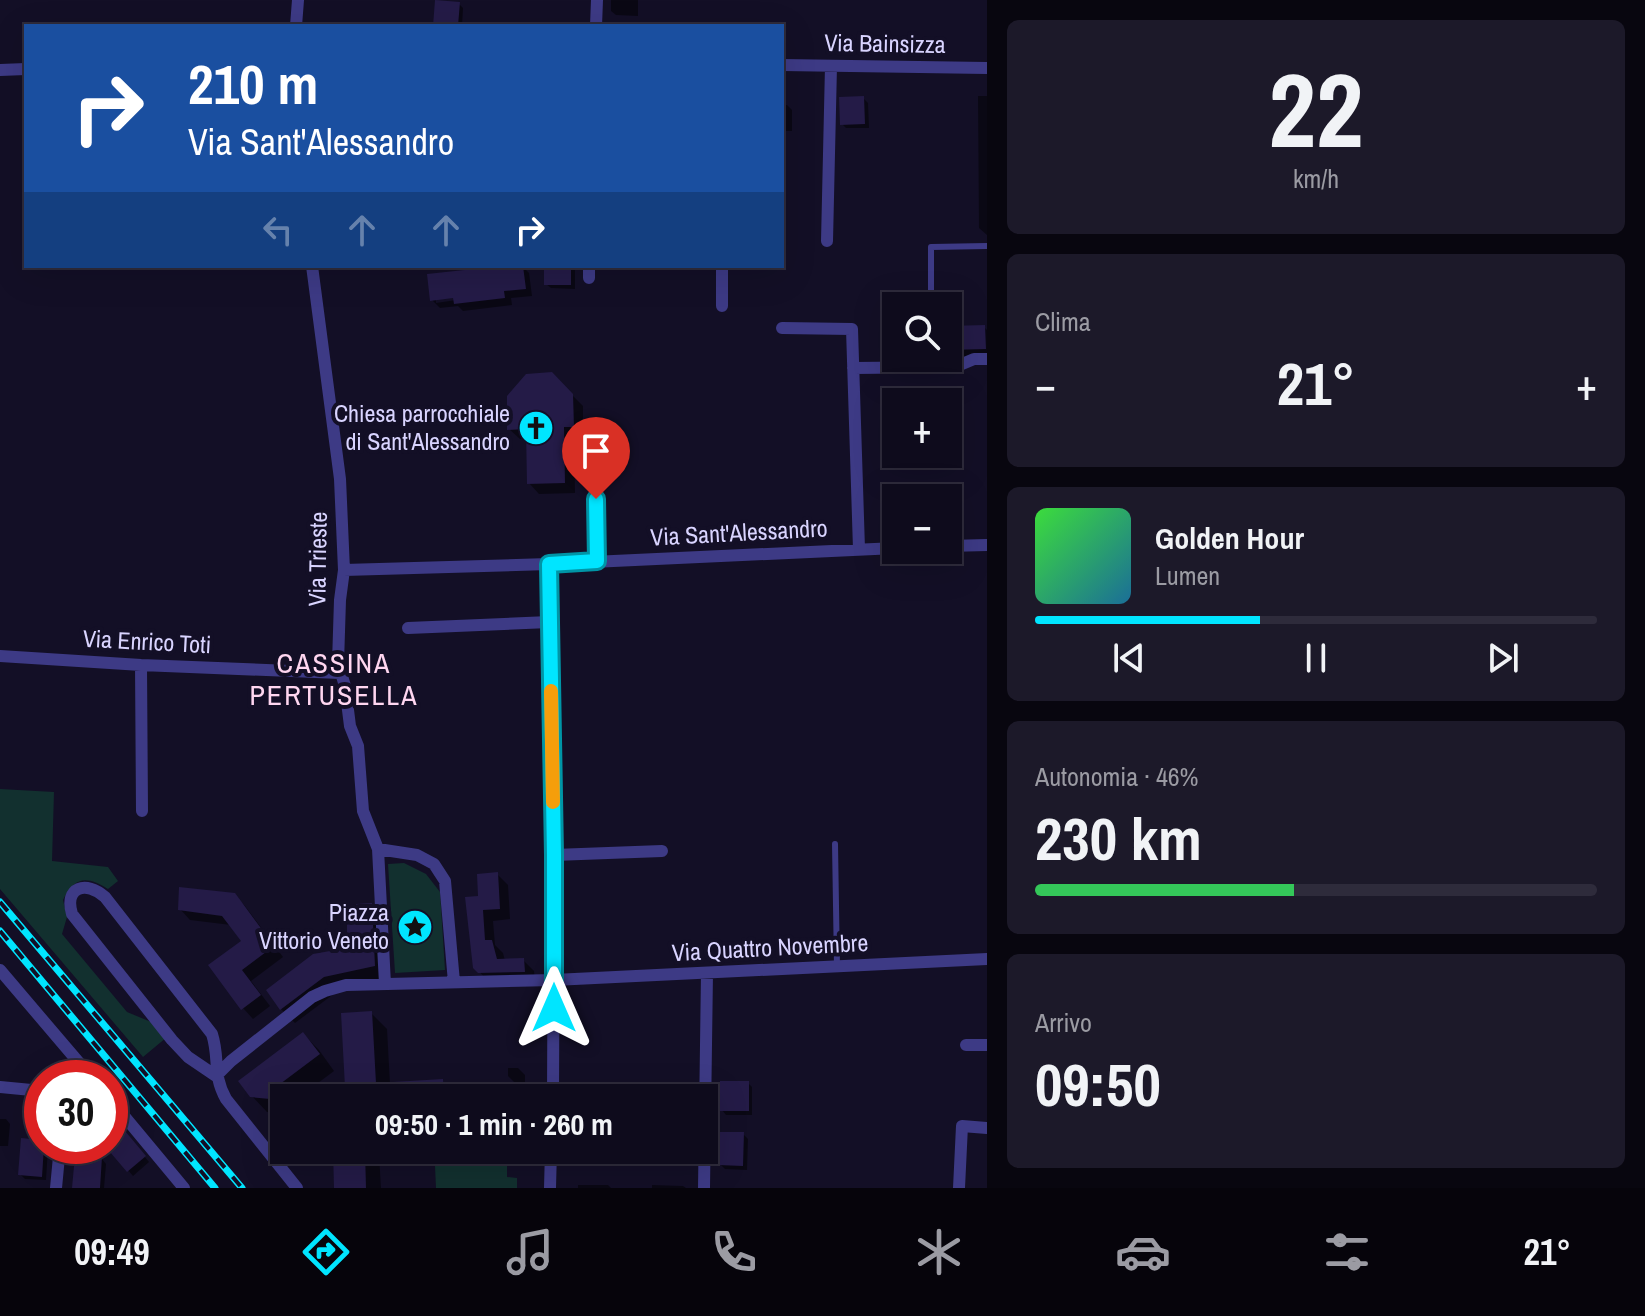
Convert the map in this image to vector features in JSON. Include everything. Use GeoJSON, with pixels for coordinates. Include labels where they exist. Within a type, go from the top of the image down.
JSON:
{"type":"FeatureCollection","features":[{"type":"Feature","properties":{"kind":"street"},"geometry":{"type":"LineString","coordinates":[[296,24],[298,0]]}},
{"type":"Feature","properties":{"kind":"street"},"geometry":{"type":"LineString","coordinates":[[596,24],[597,0]]}},
{"type":"Feature","properties":{"kind":"street","name":"Via Bainsizza"},"geometry":{"type":"LineString","coordinates":[[784,65],[987,68]]}},
{"type":"Feature","properties":{"kind":"street"},"geometry":{"type":"LineString","coordinates":[[827,241],[831,66]]}},
{"type":"Feature","properties":{"kind":"street"},"geometry":{"type":"LineString","coordinates":[[0,70],[24,69]]}},
{"type":"Feature","properties":{"kind":"street","name":"Via Trieste"},"geometry":{"type":"LineString","coordinates":[[312,268],[340,479],[344,570],[338,663],[345,686],[350,726],[358,746],[363,811],[378,849]]}},
{"type":"Feature","properties":{"kind":"street"},"geometry":{"type":"LineString","coordinates":[[722,268],[722,306]]}},
{"type":"Feature","properties":{"kind":"street"},"geometry":{"type":"LineString","coordinates":[[782,328],[852,329],[859,549]]}},
{"type":"Feature","properties":{"kind":"street"},"geometry":{"type":"LineString","coordinates":[[853,368],[955,367],[974,359],[987,359]]}},
{"type":"Feature","properties":{"kind":"street"},"geometry":{"type":"LineString","coordinates":[[595,468],[597,561]]}},
{"type":"Feature","properties":{"kind":"street"},"geometry":{"type":"LineString","coordinates":[[962,546],[987,545]]}},
{"type":"Feature","properties":{"kind":"street","name":"Via Sant'Alessandro"},"geometry":{"type":"LineString","coordinates":[[344,570],[882,548]]}},
{"type":"Feature","properties":{"kind":"street"},"geometry":{"type":"LineString","coordinates":[[549,564],[554,855],[553,1084]]}},
{"type":"Feature","properties":{"kind":"street"},"geometry":{"type":"LineString","coordinates":[[408,628],[549,622]]}},
{"type":"Feature","properties":{"kind":"street","name":"Via Enrico Toti"},"geometry":{"type":"LineString","coordinates":[[0,656],[340,673]]}},
{"type":"Feature","properties":{"kind":"street"},"geometry":{"type":"LineString","coordinates":[[141,665],[142,811]]}},
{"type":"Feature","properties":{"kind":"street"},"geometry":{"type":"LineString","coordinates":[[385,984],[378,849],[417,855],[434,864],[445,881],[454,982]]}},
{"type":"Feature","properties":{"kind":"street"},"geometry":{"type":"LineString","coordinates":[[554,855],[662,851]]}},
{"type":"Feature","properties":{"kind":"street"},"geometry":{"type":"LineString","coordinates":[[216,1076],[188,1057],[172,1040],[72,914],[69,906],[71,896],[78,889],[87,886],[105,897],[212,1034],[216,1076],[226,1099],[297,1188]]}},
{"type":"Feature","properties":{"kind":"street","name":"Via Quattro Novembre"},"geometry":{"type":"LineString","coordinates":[[216,1076],[312,997],[346,985],[554,980],[987,959]]}},
{"type":"Feature","properties":{"kind":"street"},"geometry":{"type":"LineString","coordinates":[[0,970],[77,1060]]}},
{"type":"Feature","properties":{"kind":"street"},"geometry":{"type":"LineString","coordinates":[[704,1188],[707,973]]}},
{"type":"Feature","properties":{"kind":"street"},"geometry":{"type":"LineString","coordinates":[[966,1045],[987,1045]]}},
{"type":"Feature","properties":{"kind":"street"},"geometry":{"type":"LineString","coordinates":[[0,1087],[24,1089]]}},
{"type":"Feature","properties":{"kind":"street"},"geometry":{"type":"LineString","coordinates":[[128,1121],[184,1188]]}},
{"type":"Feature","properties":{"kind":"street"},"geometry":{"type":"LineString","coordinates":[[959,1188],[962,1126],[987,1128]]}},
{"type":"Feature","properties":{"kind":"street"},"geometry":{"type":"LineString","coordinates":[[56,1188],[58,1164]]}},
{"type":"Feature","properties":{"kind":"street"},"geometry":{"type":"LineString","coordinates":[[550,1188],[551,1164]]}},
{"type":"Feature","properties":{"kind":"lane"},"geometry":{"type":"LineString","coordinates":[[931,292],[931,247],[987,246]]}},
{"type":"Feature","properties":{"kind":"lane"},"geometry":{"type":"LineString","coordinates":[[835,844],[837,967]]}},
{"type":"Feature","properties":{"kind":"green space"},"geometry":{"type":"Polygon","coordinates":[[[0,789],[54,792],[52,861],[108,867],[118,881],[108,889],[88,880],[72,886],[63,900],[67,917],[62,934],[127,1012],[156,1024],[167,1037],[143,1057],[0,889],[0,789]]]}},
{"type":"Feature","properties":{"kind":"green space"},"geometry":{"type":"Polygon","coordinates":[[[404,863],[426,874],[440,892],[445,970],[395,973],[388,864],[404,863]]]}},
{"type":"Feature","properties":{"kind":"green space"},"geometry":{"type":"Polygon","coordinates":[[[507,1164],[507,1177],[517,1178],[517,1188],[436,1188],[435,1166],[507,1164]]]}},
{"type":"Feature","properties":{"kind":"building"},"geometry":{"type":"Polygon","coordinates":[[[435,0],[460,2],[458,24],[433,24],[435,0]]]}},
{"type":"Feature","properties":{"kind":"building"},"geometry":{"type":"Polygon","coordinates":[[[864,96],[865,124],[840,125],[839,97],[864,96]]]}},
{"type":"Feature","properties":{"kind":"building"},"geometry":{"type":"Polygon","coordinates":[[[483,268],[523,268],[526,289],[504,291],[505,298],[454,304],[453,298],[430,301],[427,274],[483,268]]]}},
{"type":"Feature","properties":{"kind":"building"},"geometry":{"type":"Polygon","coordinates":[[[544,268],[571,268],[571,285],[544,285],[544,268]]]}},
{"type":"Feature","properties":{"kind":"building"},"geometry":{"type":"Polygon","coordinates":[[[985,325],[986,349],[962,350],[962,326],[985,325]]]}},
{"type":"Feature","properties":{"kind":"building","name":"Chiesa parrocchiale di Sant'Alessandro"},"geometry":{"type":"Polygon","coordinates":[[[552,372],[573,394],[574,427],[564,427],[565,483],[527,484],[526,429],[507,430],[507,396],[526,374],[552,372]]]}},
{"type":"Feature","properties":{"kind":"building"},"geometry":{"type":"Polygon","coordinates":[[[498,872],[500,909],[483,910],[485,940],[492,940],[497,959],[524,958],[525,972],[478,973],[473,968],[465,897],[478,896],[477,874],[498,872]]]}},
{"type":"Feature","properties":{"kind":"building"},"geometry":{"type":"Polygon","coordinates":[[[179,887],[235,893],[274,946],[242,970],[261,995],[241,1010],[208,965],[241,941],[222,916],[178,910],[179,887]]]}},
{"type":"Feature","properties":{"kind":"building"},"geometry":{"type":"Polygon","coordinates":[[[372,903],[375,966],[324,977],[280,1010],[266,990],[313,954],[347,948],[347,913],[356,912],[356,904],[372,903]]]}},
{"type":"Feature","properties":{"kind":"building"},"geometry":{"type":"Polygon","coordinates":[[[372,1011],[376,1083],[443,1079],[443,1084],[345,1084],[341,1013],[372,1011]]]}},
{"type":"Feature","properties":{"kind":"building"},"geometry":{"type":"Polygon","coordinates":[[[303,1032],[320,1054],[280,1084],[270,1084],[270,1099],[250,1097],[238,1081],[303,1032]]]}},
{"type":"Feature","properties":{"kind":"building"},"geometry":{"type":"Polygon","coordinates":[[[720,1081],[749,1081],[749,1111],[720,1111],[720,1081]]]}},
{"type":"Feature","properties":{"kind":"building"},"geometry":{"type":"Polygon","coordinates":[[[720,1132],[744,1132],[743,1166],[718,1165],[720,1132]]]}},
{"type":"Feature","properties":{"kind":"building"},"geometry":{"type":"Polygon","coordinates":[[[128,1134],[146,1156],[127,1172],[120,1164],[128,1164],[128,1134]]]}},
{"type":"Feature","properties":{"kind":"building"},"geometry":{"type":"Polygon","coordinates":[[[21,1138],[24,1138],[24,1164],[43,1164],[42,1177],[18,1175],[21,1138]]]}},
{"type":"Feature","properties":{"kind":"building"},"geometry":{"type":"Polygon","coordinates":[[[74,1164],[102,1164],[100,1188],[72,1188],[74,1164]]]}},
{"type":"Feature","properties":{"kind":"building"},"geometry":{"type":"Polygon","coordinates":[[[333,1164],[365,1164],[366,1188],[334,1188],[333,1164]]]}},
{"type":"Feature","properties":{"kind":"railway"},"geometry":{"type":"LineString","coordinates":[[0,902],[242,1188]]}},
{"type":"Feature","properties":{"kind":"railway"},"geometry":{"type":"LineString","coordinates":[[0,931],[215,1188]]}},
{"type":"Feature","properties":{"kind":"slow traffic"},"geometry":{"type":"LineString","coordinates":[[551,691],[553,802]]}},
{"type":"Feature","properties":{"kind":"place","name":"Chiesa parrocchiale di Sant'Alessandro"},"geometry":{"type":"Point","coordinates":[536,428]}},
{"type":"Feature","properties":{"kind":"place","name":"Piazza Vittorio Veneto"},"geometry":{"type":"Point","coordinates":[415,927]}},
{"type":"Feature","properties":{"kind":"district","name":"CASSINA PERTUSELLA"},"geometry":{"type":"Point","coordinates":[334,679]}},
{"type":"Feature","properties":{"kind":"route"},"geometry":{"type":"LineString","coordinates":[[554,1008],[549,564],[597,561],[596,499]]}}]}
